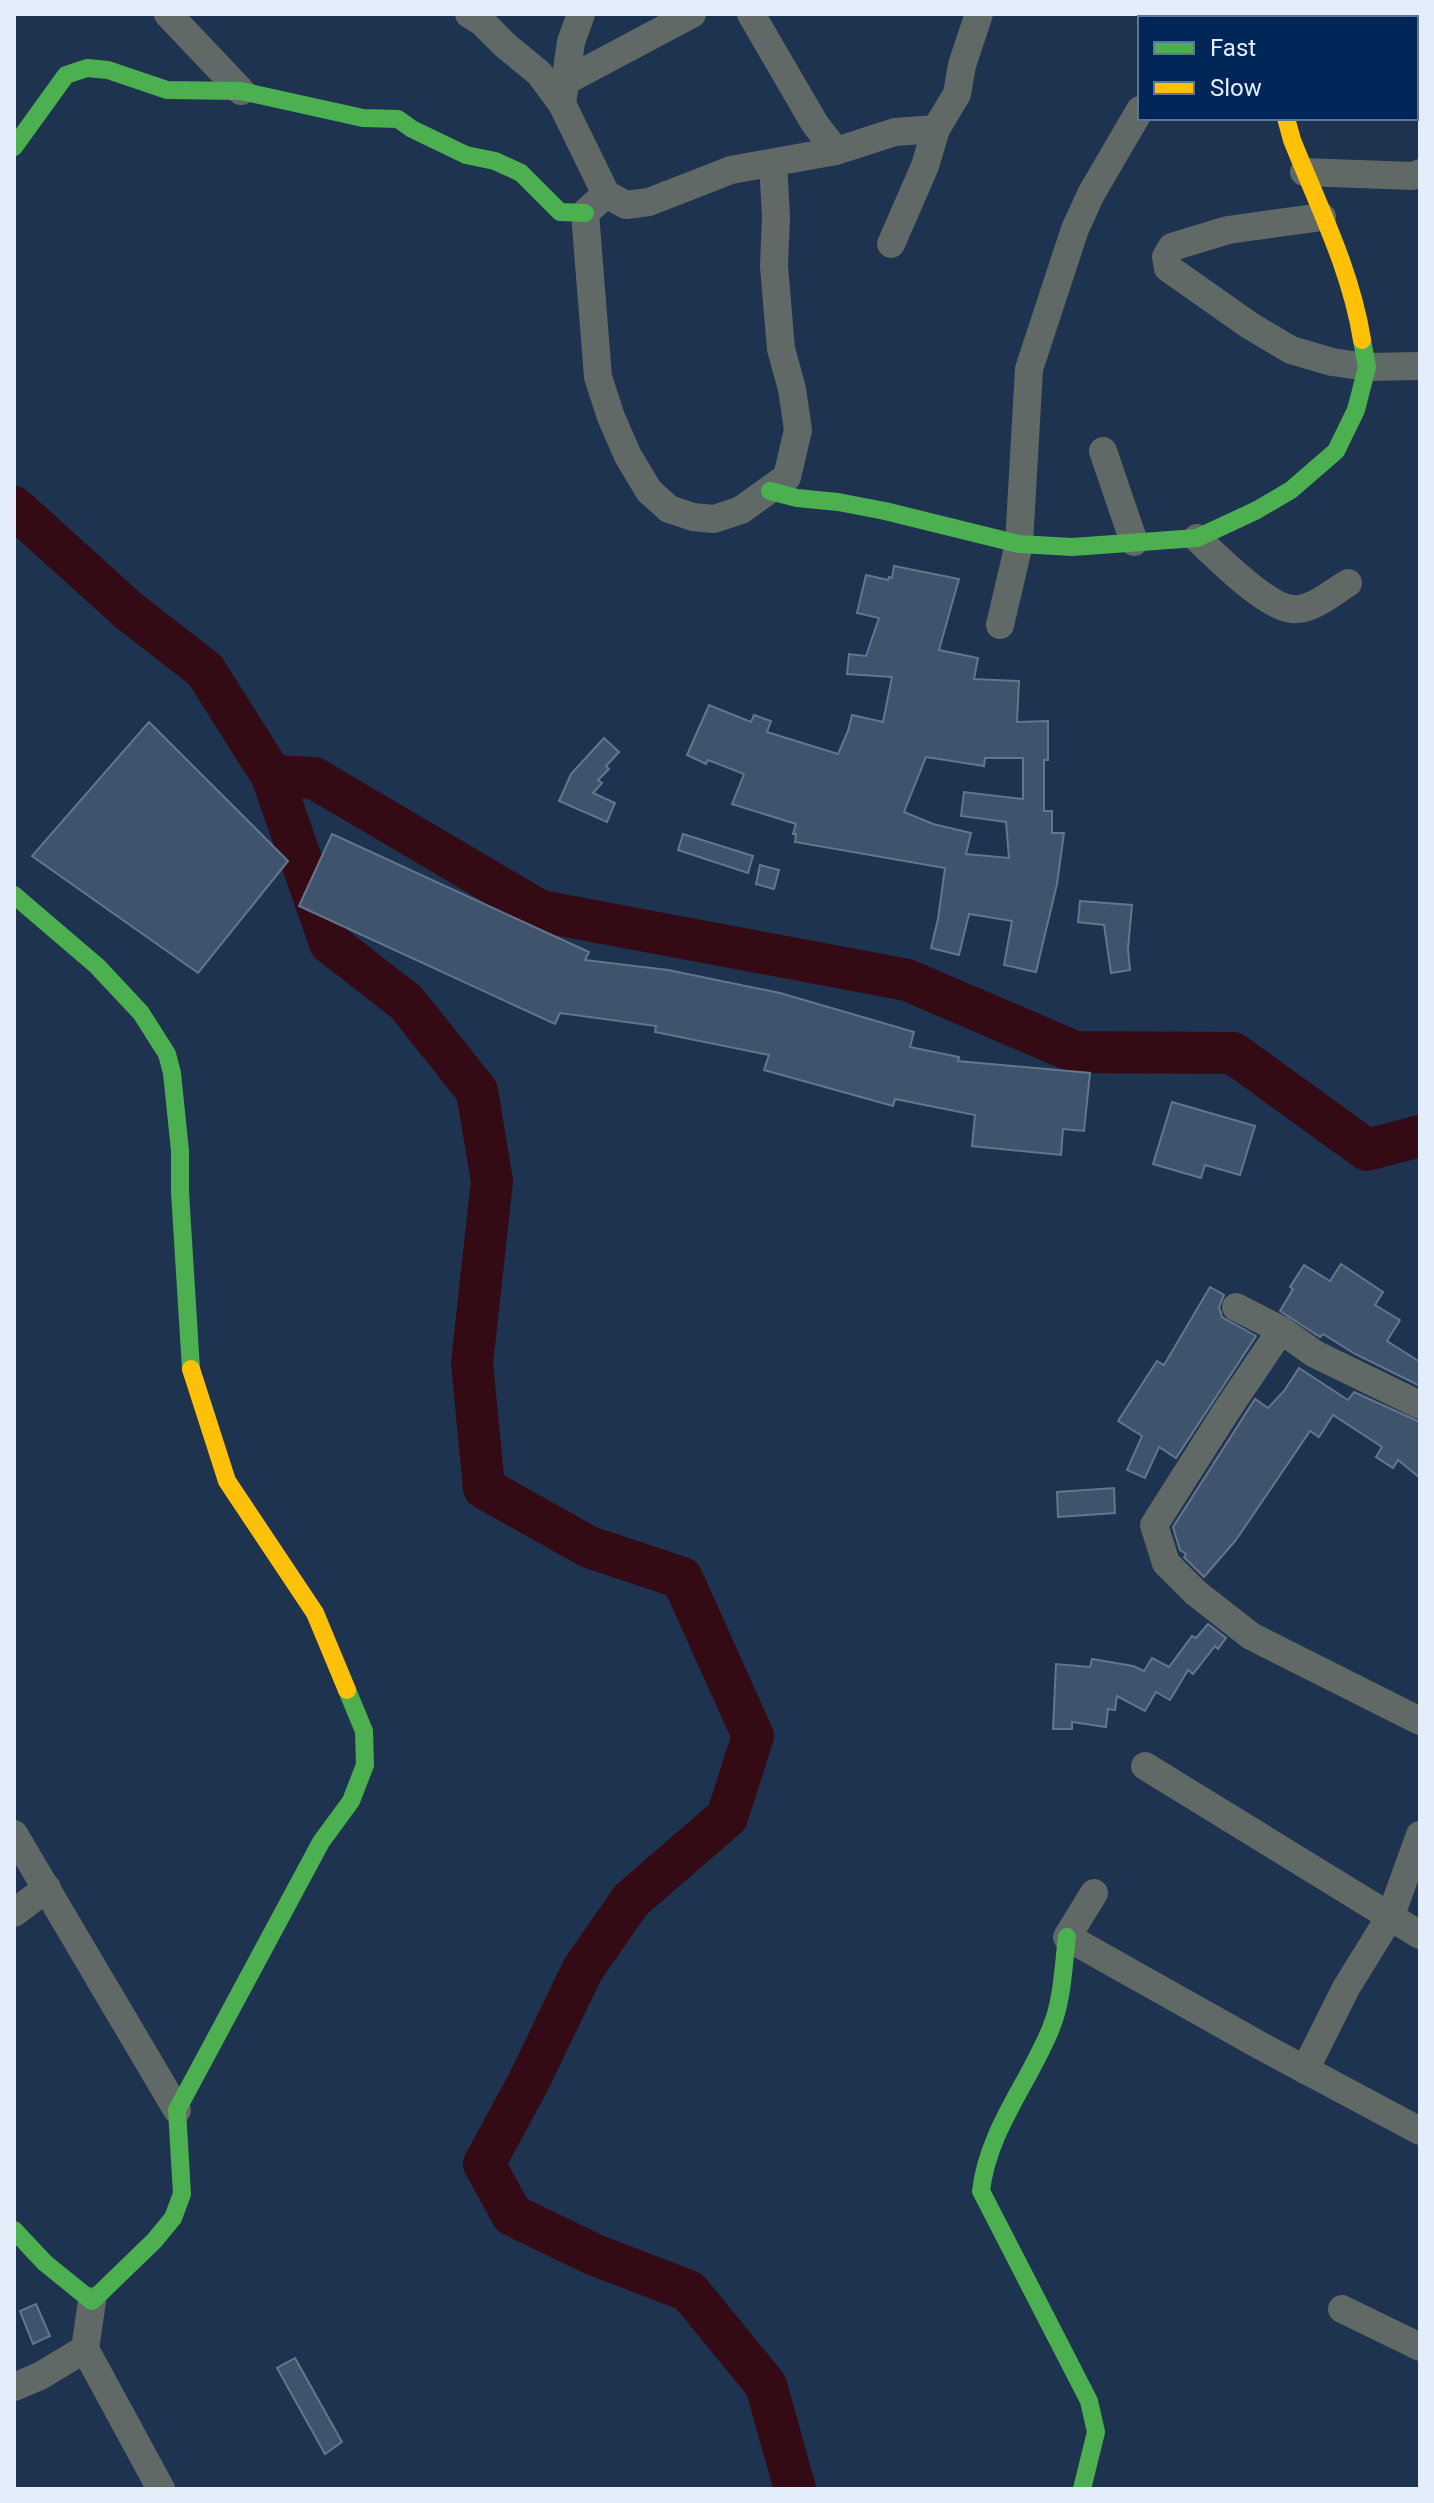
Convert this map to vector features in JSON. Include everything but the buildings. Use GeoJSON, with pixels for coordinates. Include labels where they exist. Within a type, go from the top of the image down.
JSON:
{"type":"FeatureCollection","features":[{"type":"Feature","properties":{"kind":"street"},"geometry":{"type":"LineString","coordinates":[[168,14],[241,91]]}},
{"type":"Feature","properties":{"kind":"street"},"geometry":{"type":"LineString","coordinates":[[469,14],[564,92]]}},
{"type":"Feature","properties":{"kind":"street"},"geometry":{"type":"LineString","coordinates":[[581,14],[571,42],[564,92],[606,194],[626,205],[649,202],[731,170],[836,151],[895,132],[936,129]]}},
{"type":"Feature","properties":{"kind":"street"},"geometry":{"type":"LineString","coordinates":[[564,92],[692,14]]}},
{"type":"Feature","properties":{"kind":"street"},"geometry":{"type":"LineString","coordinates":[[751,14],[815,124],[836,151]]}},
{"type":"Feature","properties":{"kind":"street"},"geometry":{"type":"LineString","coordinates":[[891,244],[925,166],[936,129],[957,94],[962,65],[979,14]]}},
{"type":"Feature","properties":{"kind":"street"},"geometry":{"type":"LineString","coordinates":[[14,147],[66,75],[87,68],[108,70],[167,90],[241,91],[363,118],[398,119],[466,155],[495,161],[521,173],[560,212],[585,213],[606,194]]}},
{"type":"Feature","properties":{"kind":"street"},"geometry":{"type":"LineString","coordinates":[[1000,625],[1019,544],[1029,369],[1075,229],[1091,194],[1138,113]]}},
{"type":"Feature","properties":{"kind":"street"},"geometry":{"type":"LineString","coordinates":[[770,491],[885,511],[1019,544],[1072,547],[1197,538],[1291,490],[1336,451],[1356,410],[1367,367],[1359,319],[1350,290],[1287,120]]}},
{"type":"Feature","properties":{"kind":"street"},"geometry":{"type":"LineString","coordinates":[[585,213],[598,377],[611,417],[628,456],[649,491],[669,509],[693,517],[714,519],[741,510],[787,477],[798,430],[792,389],[781,349],[774,266],[776,217],[773,163]]}},
{"type":"Feature","properties":{"kind":"street"},"geometry":{"type":"LineString","coordinates":[[1304,172],[1413,176],[1420,173]]}},
{"type":"Feature","properties":{"kind":"street"},"geometry":{"type":"LineString","coordinates":[[1322,217],[1228,230],[1172,247],[1166,257],[1168,268],[1249,325],[1291,350],[1332,362],[1367,367],[1420,366]]}},
{"type":"Feature","properties":{"kind":"street"},"geometry":{"type":"LineString","coordinates":[[1103,451],[1134,542]]}},
{"type":"Feature","properties":{"kind":"street"},"geometry":{"type":"LineString","coordinates":[[1197,538],[1234,575],[1292,609],[1314,605],[1348,583]]}},
{"type":"Feature","properties":{"kind":"street"},"geometry":{"type":"LineString","coordinates":[[14,895],[97,966],[141,1013],[167,1054],[172,1073],[180,1151],[191,1373],[227,1481],[315,1613],[364,1731],[365,1765],[351,1801],[321,1842],[177,2110]]}},
{"type":"Feature","properties":{"kind":"street"},"geometry":{"type":"LineString","coordinates":[[1236,1307],[1281,1330],[1315,1354],[1420,1405]]}},
{"type":"Feature","properties":{"kind":"street"},"geometry":{"type":"LineString","coordinates":[[1281,1330],[1154,1525],[1166,1563],[1196,1593],[1251,1636],[1420,1721]]}},
{"type":"Feature","properties":{"kind":"street"},"geometry":{"type":"LineString","coordinates":[[1145,1766],[1420,1935]]}},
{"type":"Feature","properties":{"kind":"street"},"geometry":{"type":"LineString","coordinates":[[14,1834],[177,2110],[182,2194],[173,2218],[154,2241],[92,2301],[85,2349],[161,2489]]}},
{"type":"Feature","properties":{"kind":"street"},"geometry":{"type":"LineString","coordinates":[[1305,2070],[1346,1988],[1391,1915],[1420,1835]]}},
{"type":"Feature","properties":{"kind":"street"},"geometry":{"type":"LineString","coordinates":[[14,1913],[47,1888]]}},
{"type":"Feature","properties":{"kind":"street"},"geometry":{"type":"LineString","coordinates":[[1082,2489],[1096,2432],[1089,2401],[981,2191],[981,2181],[995,2141],[1052,2026],[1067,1937],[1094,1893]]}},
{"type":"Feature","properties":{"kind":"street"},"geometry":{"type":"LineString","coordinates":[[1067,1937],[1420,2131]]}},
{"type":"Feature","properties":{"kind":"street"},"geometry":{"type":"LineString","coordinates":[[14,2230],[45,2263],[92,2301]]}},
{"type":"Feature","properties":{"kind":"street"},"geometry":{"type":"LineString","coordinates":[[1342,2309],[1420,2347]]}},
{"type":"Feature","properties":{"kind":"street"},"geometry":{"type":"LineString","coordinates":[[14,2387],[40,2376],[85,2349]]}},
{"type":"Feature","properties":{"kind":"waterway"},"geometry":{"type":"LineString","coordinates":[[14,507],[129,611],[205,670],[272,776],[330,943],[406,1002],[477,1091],[492,1181],[472,1363],[484,1488],[589,1547],[682,1578],[753,1736],[727,1817],[631,1900],[583,1969],[528,2083],[484,2164],[512,2215],[595,2255],[689,2291],[766,2385],[795,2489]]}},
{"type":"Feature","properties":{"kind":"waterway"},"geometry":{"type":"LineString","coordinates":[[272,776],[314,778],[540,911],[907,980],[1075,1052],[1233,1053],[1367,1150],[1420,1136]]}},
{"type":"Feature","properties":{"kind":"traffic: fast"},"geometry":{"type":"LineString","coordinates":[[14,147],[66,75],[87,68],[108,70],[167,90],[241,91],[363,118],[398,119],[466,155],[495,161],[521,173],[560,212],[585,213]]}},
{"type":"Feature","properties":{"kind":"traffic: fast"},"geometry":{"type":"LineString","coordinates":[[770,491],[885,511],[1019,544],[1072,547],[1197,538],[1291,490],[1336,451],[1356,410],[1367,367],[1362,340]]}},
{"type":"Feature","properties":{"kind":"traffic: fast"},"geometry":{"type":"LineString","coordinates":[[14,895],[97,966],[141,1013],[167,1054],[172,1073],[180,1151],[191,1369]]}},
{"type":"Feature","properties":{"kind":"traffic: fast"},"geometry":{"type":"LineString","coordinates":[[14,2230],[45,2263],[92,2301],[154,2241],[173,2218],[182,2194],[177,2110],[321,1842],[351,1801],[365,1765],[364,1731],[347,1690]]}},
{"type":"Feature","properties":{"kind":"traffic: fast"},"geometry":{"type":"LineString","coordinates":[[1067,1937],[1055,2017],[1000,2127],[985,2169],[981,2191],[1089,2401],[1096,2432],[1082,2489]]}},
{"type":"Feature","properties":{"kind":"traffic: slow"},"geometry":{"type":"LineString","coordinates":[[1287,120],[1342,263],[1362,340]]}},
{"type":"Feature","properties":{"kind":"traffic: slow"},"geometry":{"type":"LineString","coordinates":[[191,1369],[227,1481],[315,1613],[347,1690]]}}]}
